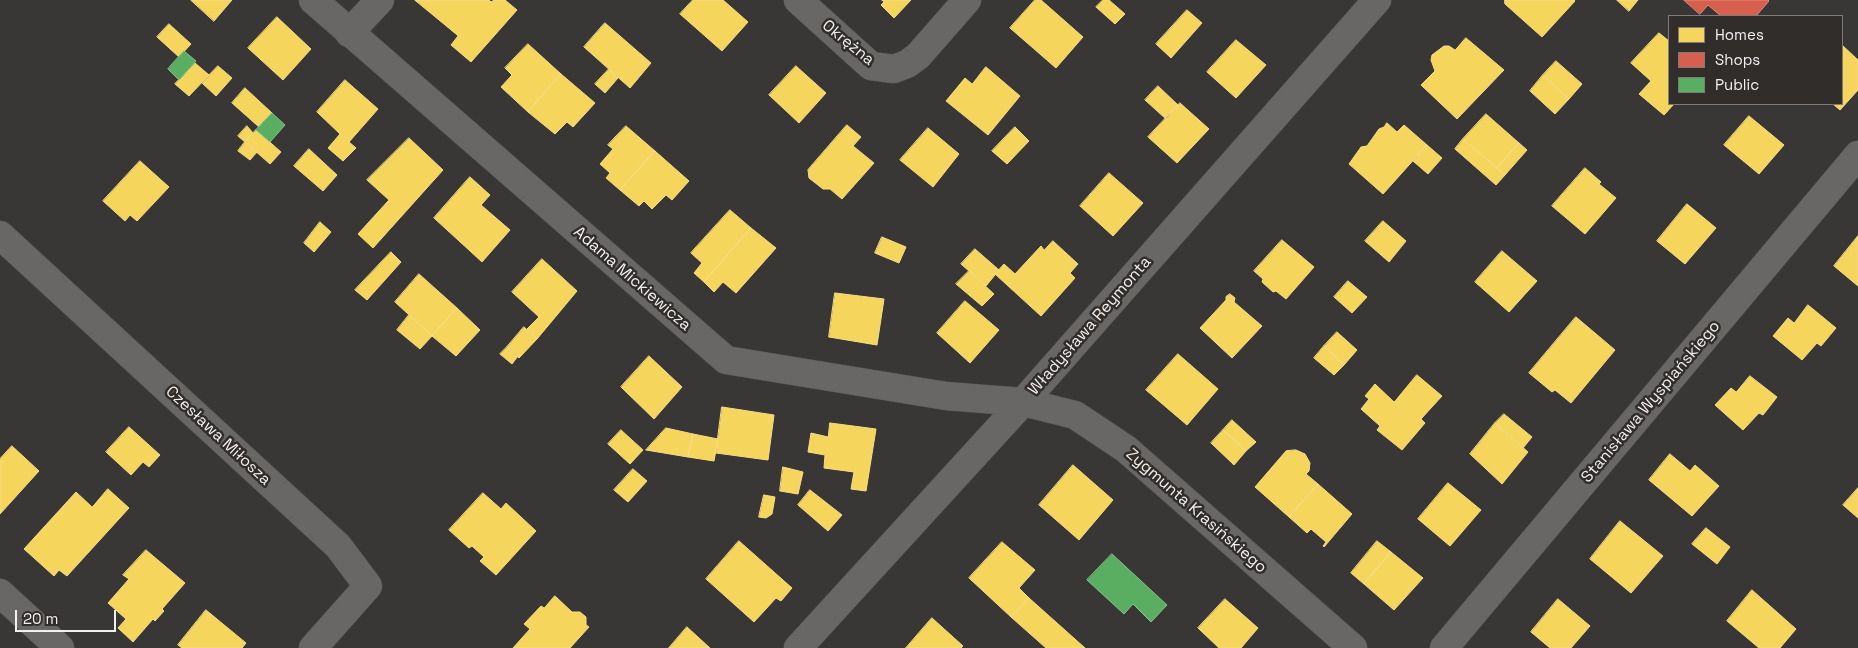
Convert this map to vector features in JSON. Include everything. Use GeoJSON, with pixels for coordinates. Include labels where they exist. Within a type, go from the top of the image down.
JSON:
{"type":"FeatureCollection","features":[{"type":"Feature","properties":{"kind":"street","name":"Adama Mickiewicza"},"geometry":{"type":"LineString","coordinates":[[313,0],[349,34],[726,360],[946,396],[1023,402]]}},
{"type":"Feature","properties":{"kind":"street"},"geometry":{"type":"LineString","coordinates":[[349,34],[380,0]]}},
{"type":"Feature","properties":{"kind":"street","name":"Okrężna"},"geometry":{"type":"LineString","coordinates":[[798,0],[871,66],[894,69],[907,64],[918,56],[968,0]]}},
{"type":"Feature","properties":{"kind":"street","name":"Władysława Reymonta"},"geometry":{"type":"LineString","coordinates":[[798,648],[1023,402],[1378,0]]}},
{"type":"Feature","properties":{"kind":"street","name":"Stanisława Wyspiańskiego"},"geometry":{"type":"LineString","coordinates":[[1444,648],[1858,155]]}},
{"type":"Feature","properties":{"kind":"street","name":"Czesława Miłosza"},"geometry":{"type":"LineString","coordinates":[[0,235],[338,546],[368,586],[313,648]]}},
{"type":"Feature","properties":{"kind":"street","name":"Zygmunta Krasińskiego"},"geometry":{"type":"LineString","coordinates":[[1023,402],[1075,416],[1126,450],[1353,648]]}},
{"type":"Feature","properties":{"kind":"street"},"geometry":{"type":"LineString","coordinates":[[0,593],[60,648]]}},
{"type":"Feature","properties":{"kind":"building: Homes"},"geometry":{"type":"Polygon","coordinates":[[[191,0],[232,0],[214,21],[191,0]]]}},
{"type":"Feature","properties":{"kind":"building: Homes"},"geometry":{"type":"Polygon","coordinates":[[[415,0],[489,0],[491,2],[494,0],[505,0],[517,10],[471,62],[451,45],[458,36],[415,0]]]}},
{"type":"Feature","properties":{"kind":"building: Homes"},"geometry":{"type":"Polygon","coordinates":[[[693,0],[723,0],[748,22],[722,51],[680,14],[693,0]]]}},
{"type":"Feature","properties":{"kind":"building: Homes"},"geometry":{"type":"Polygon","coordinates":[[[882,0],[911,0],[894,18],[881,5],[884,2],[882,0]]]}},
{"type":"Feature","properties":{"kind":"building: Homes"},"geometry":{"type":"Polygon","coordinates":[[[1035,0],[1041,0],[1083,37],[1056,68],[1010,28],[1035,0]]]}},
{"type":"Feature","properties":{"kind":"building: Homes"},"geometry":{"type":"Polygon","coordinates":[[[1103,0],[1109,0],[1125,14],[1115,24],[1096,7],[1103,0]]]}},
{"type":"Feature","properties":{"kind":"building: Homes"},"geometry":{"type":"Polygon","coordinates":[[[1505,0],[1575,1],[1542,37],[1505,4],[1505,0]]]}},
{"type":"Feature","properties":{"kind":"building: Homes"},"geometry":{"type":"Polygon","coordinates":[[[1617,0],[1638,0],[1629,11],[1617,0]]]}},
{"type":"Feature","properties":{"kind":"building: Homes"},"geometry":{"type":"Polygon","coordinates":[[[1187,10],[1202,23],[1171,58],[1156,44],[1187,10]]]}},
{"type":"Feature","properties":{"kind":"building: Homes"},"geometry":{"type":"Polygon","coordinates":[[[277,17],[311,49],[283,80],[248,48],[277,17]]]}},
{"type":"Feature","properties":{"kind":"building: Homes"},"geometry":{"type":"Polygon","coordinates":[[[605,23],[651,63],[630,88],[584,47],[605,23]]]}},
{"type":"Feature","properties":{"kind":"building: Homes"},"geometry":{"type":"Polygon","coordinates":[[[169,24],[191,44],[179,57],[157,37],[169,24]]]}},
{"type":"Feature","properties":{"kind":"building: Homes"},"geometry":{"type":"Polygon","coordinates":[[[1659,33],[1668,40],[1668,105],[1673,105],[1664,115],[1639,94],[1651,81],[1631,63],[1659,33]]]}},
{"type":"Feature","properties":{"kind":"building: Homes"},"geometry":{"type":"Polygon","coordinates":[[[1466,38],[1504,70],[1457,119],[1421,85],[1435,71],[1431,60],[1432,55],[1444,46],[1449,46],[1455,50],[1466,38]]]}},
{"type":"Feature","properties":{"kind":"building: Homes"},"geometry":{"type":"Polygon","coordinates":[[[1236,40],[1266,65],[1236,98],[1207,72],[1236,40]]]}},
{"type":"Feature","properties":{"kind":"building: Homes"},"geometry":{"type":"Polygon","coordinates":[[[528,44],[561,74],[528,112],[501,87],[512,75],[505,68],[528,44]]]}},
{"type":"Feature","properties":{"kind":"building: Homes"},"geometry":{"type":"Polygon","coordinates":[[[1843,46],[1858,60],[1858,90],[1840,110],[1834,105],[1843,105],[1843,46]]]}},
{"type":"Feature","properties":{"kind":"building: Homes"},"geometry":{"type":"Polygon","coordinates":[[[1556,61],[1582,84],[1569,99],[1543,75],[1556,61]]]}},
{"type":"Feature","properties":{"kind":"building: Homes"},"geometry":{"type":"Polygon","coordinates":[[[195,63],[209,75],[189,96],[175,84],[195,63]]]}},
{"type":"Feature","properties":{"kind":"building: Homes"},"geometry":{"type":"Polygon","coordinates":[[[218,66],[232,78],[216,96],[202,83],[218,66]]]}},
{"type":"Feature","properties":{"kind":"building: Homes"},"geometry":{"type":"Polygon","coordinates":[[[796,66],[826,93],[799,123],[769,95],[796,66]]]}},
{"type":"Feature","properties":{"kind":"building: Homes"},"geometry":{"type":"Polygon","coordinates":[[[986,67],[1020,96],[988,135],[946,101],[965,78],[972,84],[986,67]]]}},
{"type":"Feature","properties":{"kind":"building: Homes"},"geometry":{"type":"Polygon","coordinates":[[[609,69],[618,78],[605,93],[595,84],[609,69]]]}},
{"type":"Feature","properties":{"kind":"building: Homes"},"geometry":{"type":"Polygon","coordinates":[[[561,74],[595,103],[573,127],[567,122],[555,134],[528,112],[561,74]]]}},
{"type":"Feature","properties":{"kind":"building: Homes"},"geometry":{"type":"Polygon","coordinates":[[[1543,75],[1569,99],[1555,114],[1530,91],[1543,75]]]}},
{"type":"Feature","properties":{"kind":"building: Homes"},"geometry":{"type":"Polygon","coordinates":[[[345,80],[378,109],[349,142],[356,148],[343,161],[328,148],[340,134],[317,112],[345,80]]]}},
{"type":"Feature","properties":{"kind":"building: Homes"},"geometry":{"type":"Polygon","coordinates":[[[1158,86],[1178,105],[1166,119],[1145,100],[1158,86]]]}},
{"type":"Feature","properties":{"kind":"building: Homes"},"geometry":{"type":"Polygon","coordinates":[[[245,88],[272,113],[259,127],[232,103],[245,88]]]}},
{"type":"Feature","properties":{"kind":"building: Homes"},"geometry":{"type":"Polygon","coordinates":[[[1180,103],[1209,129],[1177,163],[1148,137],[1180,103]]]}},
{"type":"Feature","properties":{"kind":"building: Homes"},"geometry":{"type":"Polygon","coordinates":[[[1486,114],[1519,143],[1497,168],[1463,139],[1486,114]]]}},
{"type":"Feature","properties":{"kind":"building: Homes"},"geometry":{"type":"Polygon","coordinates":[[[1749,116],[1784,145],[1759,174],[1724,145],[1749,116]]]}},
{"type":"Feature","properties":{"kind":"building: Homes"},"geometry":{"type":"Polygon","coordinates":[[[1387,123],[1397,132],[1404,125],[1427,145],[1383,194],[1349,164],[1361,147],[1367,146],[1379,129],[1387,123]]]}},
{"type":"Feature","properties":{"kind":"building: Homes"},"geometry":{"type":"Polygon","coordinates":[[[847,125],[861,137],[853,146],[874,163],[842,199],[830,189],[823,189],[809,178],[808,170],[847,125]]]}},
{"type":"Feature","properties":{"kind":"building: Homes"},"geometry":{"type":"Polygon","coordinates":[[[247,126],[253,133],[245,142],[238,136],[247,126]]]}},
{"type":"Feature","properties":{"kind":"building: Homes"},"geometry":{"type":"Polygon","coordinates":[[[626,126],[655,151],[620,190],[606,178],[610,173],[600,164],[613,149],[608,145],[626,126]]]}},
{"type":"Feature","properties":{"kind":"building: Homes"},"geometry":{"type":"Polygon","coordinates":[[[1015,127],[1029,141],[1007,164],[992,151],[1015,127]]]}},
{"type":"Feature","properties":{"kind":"building: Homes"},"geometry":{"type":"Polygon","coordinates":[[[928,128],[959,154],[933,187],[900,160],[928,128]]]}},
{"type":"Feature","properties":{"kind":"building: Homes"},"geometry":{"type":"Polygon","coordinates":[[[256,130],[281,152],[270,164],[245,142],[256,130]]]}},
{"type":"Feature","properties":{"kind":"building: Homes"},"geometry":{"type":"Polygon","coordinates":[[[409,138],[443,170],[373,248],[358,234],[389,200],[367,180],[409,138]]]}},
{"type":"Feature","properties":{"kind":"building: Homes"},"geometry":{"type":"Polygon","coordinates":[[[1463,139],[1505,175],[1496,185],[1455,149],[1463,139]]]}},
{"type":"Feature","properties":{"kind":"building: Homes"},"geometry":{"type":"Polygon","coordinates":[[[245,142],[257,152],[250,160],[238,151],[245,142]]]}},
{"type":"Feature","properties":{"kind":"building: Homes"},"geometry":{"type":"Polygon","coordinates":[[[1519,143],[1527,150],[1505,175],[1497,168],[1519,143]]]}},
{"type":"Feature","properties":{"kind":"building: Homes"},"geometry":{"type":"Polygon","coordinates":[[[1427,145],[1442,158],[1428,174],[1413,161],[1427,145]]]}},
{"type":"Feature","properties":{"kind":"building: Homes"},"geometry":{"type":"Polygon","coordinates":[[[309,149],[337,175],[323,191],[294,166],[309,149]]]}},
{"type":"Feature","properties":{"kind":"building: Homes"},"geometry":{"type":"Polygon","coordinates":[[[655,151],[689,181],[672,200],[666,195],[652,209],[644,201],[639,206],[620,190],[655,151]]]}},
{"type":"Feature","properties":{"kind":"building: Homes"},"geometry":{"type":"Polygon","coordinates":[[[140,161],[169,187],[137,221],[130,215],[125,221],[103,201],[140,161]]]}},
{"type":"Feature","properties":{"kind":"building: Homes"},"geometry":{"type":"Polygon","coordinates":[[[1585,168],[1601,182],[1599,184],[1616,198],[1585,234],[1552,206],[1585,168]]]}},
{"type":"Feature","properties":{"kind":"building: Homes"},"geometry":{"type":"Polygon","coordinates":[[[1109,173],[1143,203],[1113,236],[1080,206],[1109,173]]]}},
{"type":"Feature","properties":{"kind":"building: Homes"},"geometry":{"type":"Polygon","coordinates":[[[470,177],[490,195],[481,205],[510,230],[482,262],[434,218],[470,177]]]}},
{"type":"Feature","properties":{"kind":"building: Homes"},"geometry":{"type":"Polygon","coordinates":[[[1687,204],[1716,228],[1685,264],[1657,241],[1687,204]]]}},
{"type":"Feature","properties":{"kind":"building: Homes"},"geometry":{"type":"Polygon","coordinates":[[[730,210],[751,228],[704,282],[694,273],[702,263],[691,253],[730,210]]]}},
{"type":"Feature","properties":{"kind":"building: Homes"},"geometry":{"type":"Polygon","coordinates":[[[1383,221],[1406,241],[1389,262],[1365,241],[1383,221]]]}},
{"type":"Feature","properties":{"kind":"building: Homes"},"geometry":{"type":"Polygon","coordinates":[[[320,222],[331,232],[314,252],[304,243],[320,222]]]}},
{"type":"Feature","properties":{"kind":"building: Homes"},"geometry":{"type":"Polygon","coordinates":[[[751,228],[776,248],[736,293],[723,282],[714,292],[704,282],[751,228]]]}},
{"type":"Feature","properties":{"kind":"building: Homes"},"geometry":{"type":"Polygon","coordinates":[[[1858,236],[1858,286],[1834,266],[1858,236]]]}},
{"type":"Feature","properties":{"kind":"building: Homes"},"geometry":{"type":"Polygon","coordinates":[[[882,237],[906,247],[899,263],[875,253],[882,237]]]}},
{"type":"Feature","properties":{"kind":"building: Homes"},"geometry":{"type":"Polygon","coordinates":[[[1282,240],[1314,267],[1286,299],[1276,291],[1273,292],[1254,271],[1282,240]]]}},
{"type":"Feature","properties":{"kind":"building: Homes"},"geometry":{"type":"Polygon","coordinates":[[[1053,241],[1078,264],[1070,273],[1075,278],[1041,316],[995,274],[1004,264],[1015,274],[1041,246],[1044,250],[1053,241]]]}},
{"type":"Feature","properties":{"kind":"building: Homes"},"geometry":{"type":"Polygon","coordinates":[[[975,249],[999,270],[986,286],[961,264],[975,249]]]}},
{"type":"Feature","properties":{"kind":"building: Homes"},"geometry":{"type":"Polygon","coordinates":[[[1502,251],[1537,281],[1509,312],[1475,282],[1502,251]]]}},
{"type":"Feature","properties":{"kind":"building: Homes"},"geometry":{"type":"Polygon","coordinates":[[[391,252],[401,262],[367,300],[355,290],[391,252]]]}},
{"type":"Feature","properties":{"kind":"building: Homes"},"geometry":{"type":"Polygon","coordinates":[[[542,259],[577,291],[537,339],[527,329],[539,317],[512,292],[542,259]]]}},
{"type":"Feature","properties":{"kind":"building: Homes"},"geometry":{"type":"Polygon","coordinates":[[[969,271],[994,294],[982,306],[956,284],[969,271]]]}},
{"type":"Feature","properties":{"kind":"building: Homes"},"geometry":{"type":"Polygon","coordinates":[[[419,274],[457,308],[432,336],[395,302],[419,274]]]}},
{"type":"Feature","properties":{"kind":"building: Homes"},"geometry":{"type":"Polygon","coordinates":[[[1348,281],[1367,297],[1352,313],[1334,297],[1348,281]]]}},
{"type":"Feature","properties":{"kind":"building: Homes"},"geometry":{"type":"Polygon","coordinates":[[[835,293],[884,299],[877,345],[829,337],[835,293]]]}},
{"type":"Feature","properties":{"kind":"building: Homes"},"geometry":{"type":"Polygon","coordinates":[[[1230,294],[1235,298],[1234,302],[1262,326],[1232,358],[1200,328],[1230,294]]]}},
{"type":"Feature","properties":{"kind":"building: Homes"},"geometry":{"type":"Polygon","coordinates":[[[965,301],[999,330],[970,363],[937,333],[965,301]]]}},
{"type":"Feature","properties":{"kind":"building: Homes"},"geometry":{"type":"Polygon","coordinates":[[[1808,305],[1836,328],[1821,346],[1817,343],[1802,360],[1773,336],[1788,318],[1794,323],[1808,305]]]}},
{"type":"Feature","properties":{"kind":"building: Homes"},"geometry":{"type":"Polygon","coordinates":[[[457,308],[480,330],[456,356],[432,336],[457,308]]]}},
{"type":"Feature","properties":{"kind":"building: Homes"},"geometry":{"type":"Polygon","coordinates":[[[409,315],[432,336],[420,349],[397,330],[409,315]]]}},
{"type":"Feature","properties":{"kind":"building: Homes"},"geometry":{"type":"Polygon","coordinates":[[[1576,317],[1615,350],[1571,403],[1555,390],[1552,392],[1529,373],[1576,317]]]}},
{"type":"Feature","properties":{"kind":"building: Homes"},"geometry":{"type":"Polygon","coordinates":[[[524,327],[537,339],[519,358],[507,347],[524,327]]]}},
{"type":"Feature","properties":{"kind":"building: Homes"},"geometry":{"type":"Polygon","coordinates":[[[1337,332],[1357,350],[1344,365],[1324,346],[1337,332]]]}},
{"type":"Feature","properties":{"kind":"building: Homes"},"geometry":{"type":"Polygon","coordinates":[[[1324,346],[1344,365],[1334,375],[1314,358],[1324,346]]]}},
{"type":"Feature","properties":{"kind":"building: Homes"},"geometry":{"type":"Polygon","coordinates":[[[507,347],[518,356],[512,364],[500,354],[507,347]]]}},
{"type":"Feature","properties":{"kind":"building: Homes"},"geometry":{"type":"Polygon","coordinates":[[[1178,354],[1218,389],[1187,425],[1146,390],[1178,354]]]}},
{"type":"Feature","properties":{"kind":"building: Homes"},"geometry":{"type":"Polygon","coordinates":[[[649,356],[682,387],[654,419],[621,387],[649,356]]]}},
{"type":"Feature","properties":{"kind":"building: Homes"},"geometry":{"type":"Polygon","coordinates":[[[1417,375],[1442,396],[1421,419],[1425,423],[1402,450],[1377,430],[1380,426],[1361,409],[1369,399],[1365,396],[1375,384],[1394,402],[1417,375]]]}},
{"type":"Feature","properties":{"kind":"building: Homes"},"geometry":{"type":"Polygon","coordinates":[[[1750,376],[1777,397],[1763,415],[1759,413],[1743,430],[1715,405],[1731,388],[1736,392],[1750,376]]]}},
{"type":"Feature","properties":{"kind":"building: Homes"},"geometry":{"type":"Polygon","coordinates":[[[722,407],[774,415],[768,460],[716,453],[722,407]]]}},
{"type":"Feature","properties":{"kind":"building: Homes"},"geometry":{"type":"Polygon","coordinates":[[[1504,414],[1532,437],[1523,448],[1495,423],[1504,414]]]}},
{"type":"Feature","properties":{"kind":"building: Homes"},"geometry":{"type":"Polygon","coordinates":[[[1232,420],[1256,442],[1246,451],[1223,430],[1232,420]]]}},
{"type":"Feature","properties":{"kind":"building: Homes"},"geometry":{"type":"Polygon","coordinates":[[[830,423],[876,429],[866,491],[851,489],[854,472],[824,468],[825,455],[808,452],[811,433],[828,437],[830,423]]]}},
{"type":"Feature","properties":{"kind":"building: Homes"},"geometry":{"type":"Polygon","coordinates":[[[1495,423],[1528,452],[1502,484],[1470,454],[1495,423]]]}},
{"type":"Feature","properties":{"kind":"building: Homes"},"geometry":{"type":"Polygon","coordinates":[[[129,427],[160,455],[149,467],[143,462],[131,475],[106,452],[129,427]]]}},
{"type":"Feature","properties":{"kind":"building: Homes"},"geometry":{"type":"Polygon","coordinates":[[[666,428],[693,434],[688,457],[646,450],[666,428]]]}},
{"type":"Feature","properties":{"kind":"building: Homes"},"geometry":{"type":"Polygon","coordinates":[[[621,430],[643,450],[630,464],[608,444],[621,430]]]}},
{"type":"Feature","properties":{"kind":"building: Homes"},"geometry":{"type":"Polygon","coordinates":[[[1223,430],[1246,451],[1234,465],[1211,443],[1223,430]]]}},
{"type":"Feature","properties":{"kind":"building: Homes"},"geometry":{"type":"Polygon","coordinates":[[[693,434],[718,439],[714,461],[688,457],[693,434]]]}},
{"type":"Feature","properties":{"kind":"building: Homes"},"geometry":{"type":"Polygon","coordinates":[[[12,446],[39,471],[0,514],[0,459],[12,446]]]}},
{"type":"Feature","properties":{"kind":"building: Homes"},"geometry":{"type":"Polygon","coordinates":[[[1296,450],[1305,454],[1310,463],[1309,471],[1306,474],[1318,484],[1289,517],[1255,487],[1286,451],[1296,450]]]}},
{"type":"Feature","properties":{"kind":"building: Homes"},"geometry":{"type":"Polygon","coordinates":[[[1670,454],[1690,471],[1695,465],[1719,486],[1692,516],[1649,480],[1670,454]]]}},
{"type":"Feature","properties":{"kind":"building: Homes"},"geometry":{"type":"Polygon","coordinates":[[[1073,465],[1113,500],[1079,540],[1039,505],[1073,465]]]}},
{"type":"Feature","properties":{"kind":"building: Homes"},"geometry":{"type":"Polygon","coordinates":[[[783,467],[803,472],[798,494],[780,491],[783,467]]]}},
{"type":"Feature","properties":{"kind":"building: Homes"},"geometry":{"type":"Polygon","coordinates":[[[633,469],[647,481],[628,502],[614,490],[633,469]]]}},
{"type":"Feature","properties":{"kind":"building: Homes"},"geometry":{"type":"Polygon","coordinates":[[[1448,483],[1481,510],[1450,546],[1418,519],[1448,483]]]}},
{"type":"Feature","properties":{"kind":"building: Homes"},"geometry":{"type":"Polygon","coordinates":[[[1318,484],[1352,514],[1324,547],[1326,542],[1311,529],[1307,533],[1289,517],[1318,484]]]}},
{"type":"Feature","properties":{"kind":"building: Homes"},"geometry":{"type":"Polygon","coordinates":[[[1858,488],[1858,518],[1843,505],[1858,488]]]}},
{"type":"Feature","properties":{"kind":"building: Homes"},"geometry":{"type":"Polygon","coordinates":[[[108,489],[129,508],[67,576],[59,570],[54,576],[24,549],[76,492],[92,507],[108,489]]]}},
{"type":"Feature","properties":{"kind":"building: Homes"},"geometry":{"type":"Polygon","coordinates":[[[810,490],[842,515],[828,531],[798,505],[810,490]]]}},
{"type":"Feature","properties":{"kind":"building: Homes"},"geometry":{"type":"Polygon","coordinates":[[[483,493],[501,509],[506,503],[536,531],[496,575],[480,561],[484,557],[472,546],[469,548],[449,530],[483,493]]]}},
{"type":"Feature","properties":{"kind":"building: Homes"},"geometry":{"type":"Polygon","coordinates":[[[764,495],[775,497],[772,514],[766,518],[759,517],[764,495]]]}},
{"type":"Feature","properties":{"kind":"building: Homes"},"geometry":{"type":"Polygon","coordinates":[[[1620,521],[1663,556],[1631,593],[1590,559],[1620,521]]]}},
{"type":"Feature","properties":{"kind":"building: Homes"},"geometry":{"type":"Polygon","coordinates":[[[1706,528],[1730,547],[1717,564],[1692,544],[1706,528]]]}},
{"type":"Feature","properties":{"kind":"building: Homes"},"geometry":{"type":"Polygon","coordinates":[[[739,541],[792,588],[781,601],[776,598],[754,622],[706,579],[739,541]]]}},
{"type":"Feature","properties":{"kind":"building: Homes"},"geometry":{"type":"Polygon","coordinates":[[[1377,541],[1391,552],[1364,584],[1351,573],[1377,541]]]}},
{"type":"Feature","properties":{"kind":"building: Homes"},"geometry":{"type":"Polygon","coordinates":[[[1002,542],[1035,570],[1019,588],[1029,598],[1011,617],[969,578],[1002,542]]]}},
{"type":"Feature","properties":{"kind":"building: Homes"},"geometry":{"type":"Polygon","coordinates":[[[146,550],[185,583],[162,609],[164,611],[155,621],[153,619],[133,642],[118,628],[126,619],[108,603],[129,579],[123,575],[146,550]]]}},
{"type":"Feature","properties":{"kind":"building: Homes"},"geometry":{"type":"Polygon","coordinates":[[[1391,552],[1423,578],[1394,610],[1364,584],[1391,552]]]}},
{"type":"Feature","properties":{"kind":"building: Homes"},"geometry":{"type":"Polygon","coordinates":[[[1752,590],[1796,629],[1780,648],[1759,648],[1727,621],[1752,590]]]}},
{"type":"Feature","properties":{"kind":"building: Homes"},"geometry":{"type":"Polygon","coordinates":[[[555,596],[572,612],[580,612],[586,617],[586,625],[589,627],[570,648],[513,648],[530,629],[524,624],[541,606],[544,608],[555,596]]]}},
{"type":"Feature","properties":{"kind":"building: Homes"},"geometry":{"type":"Polygon","coordinates":[[[1029,598],[1085,648],[1046,648],[1011,617],[1029,598]]]}},
{"type":"Feature","properties":{"kind":"building: Homes"},"geometry":{"type":"Polygon","coordinates":[[[1225,599],[1258,628],[1241,648],[1219,648],[1198,628],[1225,599]]]}},
{"type":"Feature","properties":{"kind":"building: Homes"},"geometry":{"type":"Polygon","coordinates":[[[1558,599],[1590,626],[1571,648],[1550,648],[1531,632],[1558,599]]]}},
{"type":"Feature","properties":{"kind":"building: Homes"},"geometry":{"type":"Polygon","coordinates":[[[206,610],[246,643],[242,648],[182,648],[178,645],[206,610]]]}},
{"type":"Feature","properties":{"kind":"building: Homes"},"geometry":{"type":"Polygon","coordinates":[[[932,618],[963,646],[961,648],[906,648],[932,618]]]}},
{"type":"Feature","properties":{"kind":"building: Homes"},"geometry":{"type":"Polygon","coordinates":[[[687,627],[710,648],[669,648],[687,627]]]}},
{"type":"Feature","properties":{"kind":"building: Shops"},"geometry":{"type":"Polygon","coordinates":[[[1684,0],[1769,1],[1757,15],[1720,15],[1708,5],[1700,14],[1684,0]]]}},
{"type":"Feature","properties":{"kind":"building: Public"},"geometry":{"type":"Polygon","coordinates":[[[184,51],[196,61],[179,80],[168,69],[184,51]]]}},
{"type":"Feature","properties":{"kind":"building: Public"},"geometry":{"type":"Polygon","coordinates":[[[272,113],[285,125],[270,142],[256,130],[272,113]]]}},
{"type":"Feature","properties":{"kind":"building: Public"},"geometry":{"type":"Polygon","coordinates":[[[1112,554],[1167,605],[1151,622],[1133,604],[1124,614],[1087,580],[1112,554]]]}}]}
